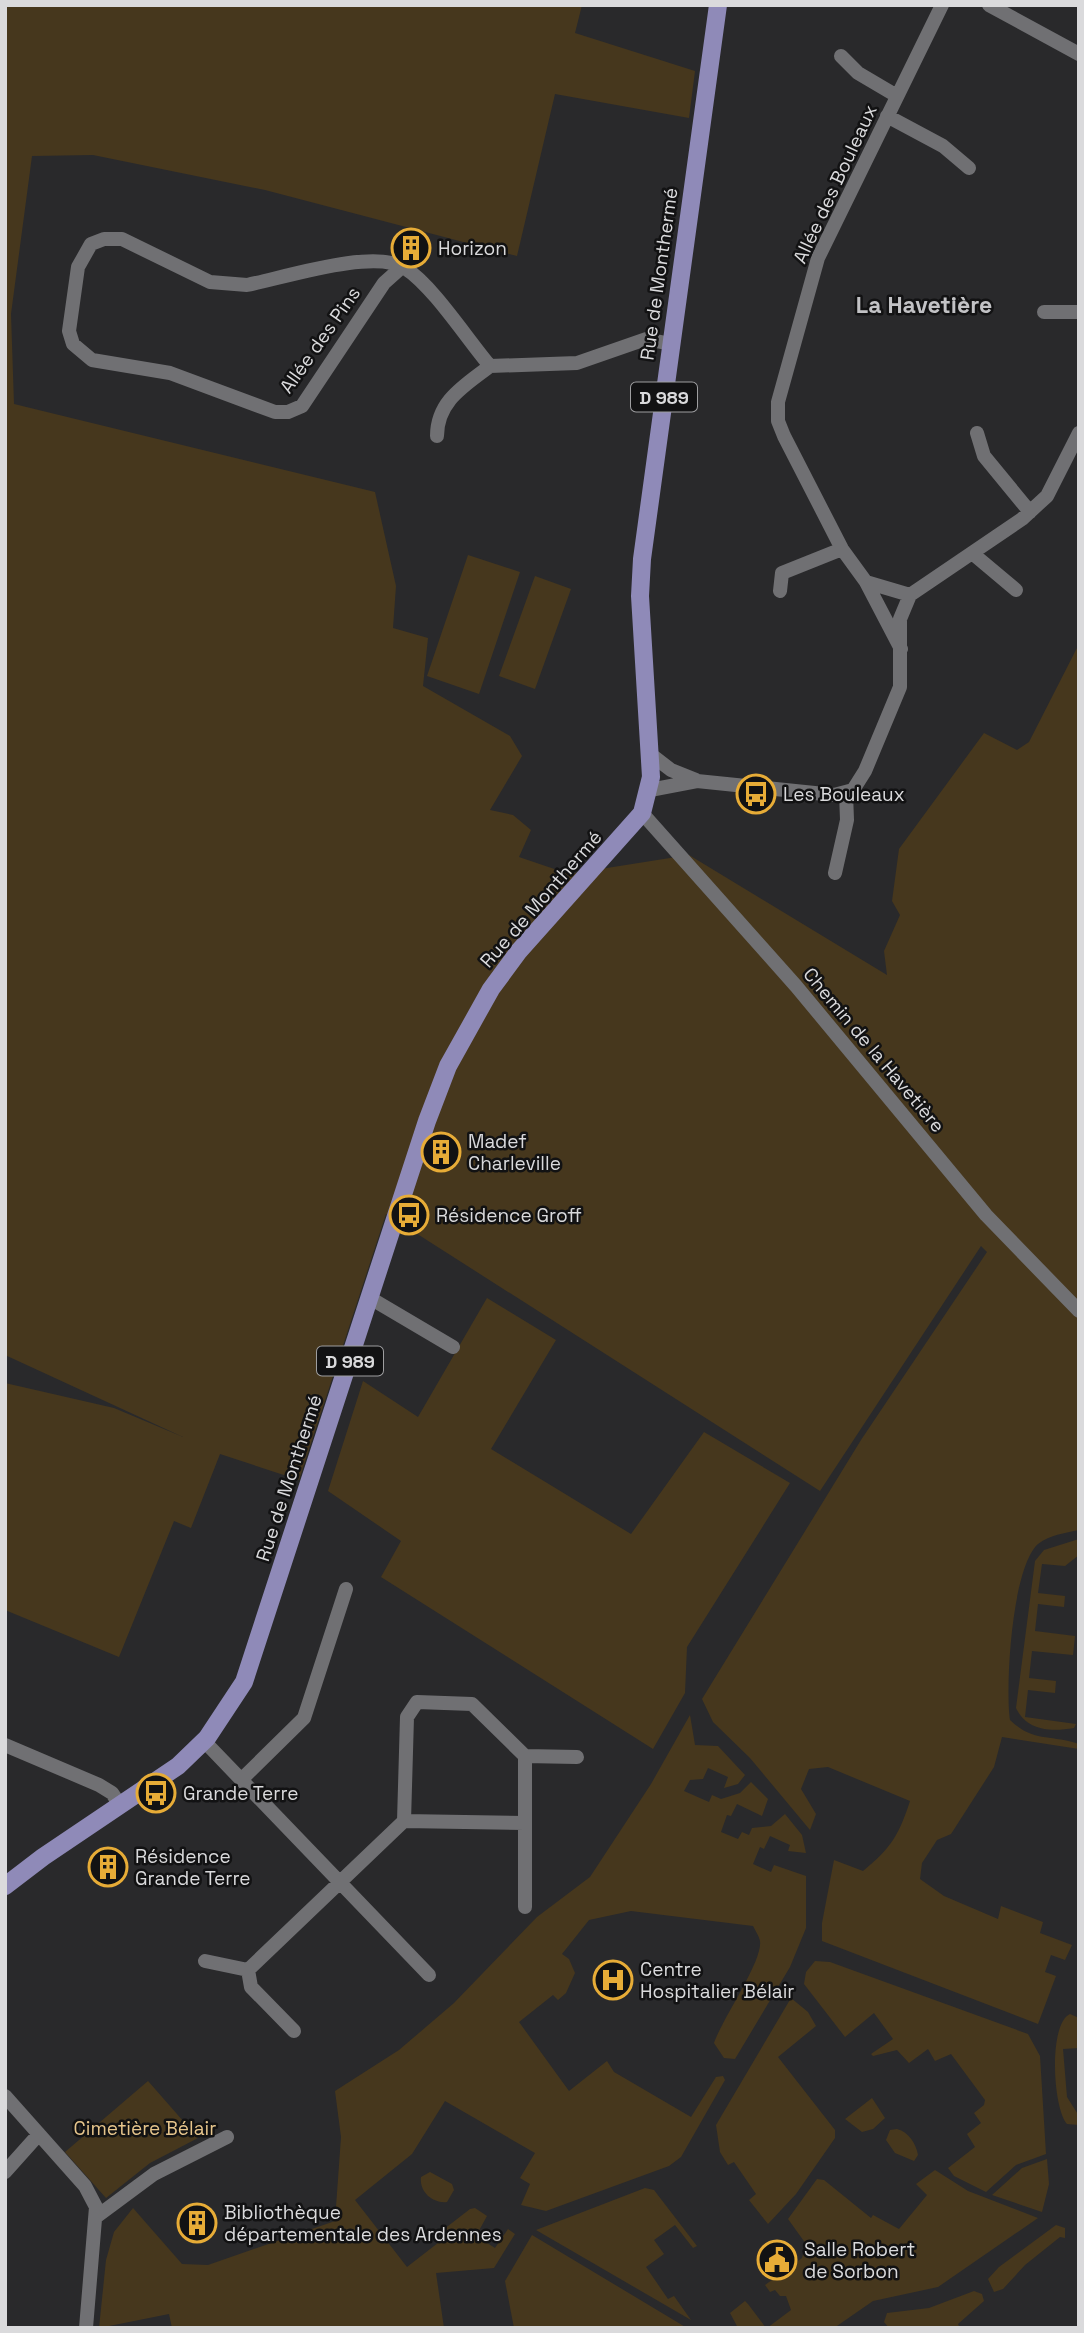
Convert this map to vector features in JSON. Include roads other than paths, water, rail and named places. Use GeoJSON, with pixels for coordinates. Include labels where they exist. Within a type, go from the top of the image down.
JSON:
{"type":"FeatureCollection","features":[{"type":"Feature","properties":{"kind":"main road","name":"Rue de Monthermé"},"geometry":{"type":"LineString","coordinates":[[5,1886],[178,1766],[204,1741],[244,1682],[427,1121],[454,1055],[491,989],[519,951],[642,813],[650,790],[641,584],[718,5]]}},
{"type":"Feature","properties":{"kind":"street","name":"Allée des Bouleaux"},"geometry":{"type":"LineString","coordinates":[[901,649],[866,582],[842,549],[784,436],[778,421],[778,402],[818,258],[942,5]]}},
{"type":"Feature","properties":{"kind":"street"},"geometry":{"type":"LineString","coordinates":[[989,5],[1079,54]]}},
{"type":"Feature","properties":{"kind":"street"},"geometry":{"type":"LineString","coordinates":[[841,56],[858,73],[897,96]]}},
{"type":"Feature","properties":{"kind":"street"},"geometry":{"type":"LineString","coordinates":[[887,116],[943,146],[969,169]]}},
{"type":"Feature","properties":{"kind":"street","name":"Allée des Pins"},"geometry":{"type":"LineString","coordinates":[[104,239],[122,239],[191,275],[228,285],[247,285],[378,260],[403,266],[384,283],[302,406],[288,412],[275,412],[170,373],[92,360],[73,344],[69,331],[78,267],[91,244],[104,239]]}},
{"type":"Feature","properties":{"kind":"street"},"geometry":{"type":"LineString","coordinates":[[403,266],[420,280],[490,366]]}},
{"type":"Feature","properties":{"kind":"street"},"geometry":{"type":"LineString","coordinates":[[1044,312],[1079,312]]}},
{"type":"Feature","properties":{"kind":"street"},"geometry":{"type":"LineString","coordinates":[[437,436],[437,419],[447,402],[490,366],[577,363],[616,352],[646,339],[671,344]]}},
{"type":"Feature","properties":{"kind":"street"},"geometry":{"type":"LineString","coordinates":[[977,433],[984,456],[1030,512]]}},
{"type":"Feature","properties":{"kind":"street"},"geometry":{"type":"LineString","coordinates":[[866,582],[910,595],[972,553],[1030,512],[1047,496],[1079,433]]}},
{"type":"Feature","properties":{"kind":"street"},"geometry":{"type":"LineString","coordinates":[[780,590],[782,573],[842,549]]}},
{"type":"Feature","properties":{"kind":"street"},"geometry":{"type":"LineString","coordinates":[[972,553],[1016,590]]}},
{"type":"Feature","properties":{"kind":"street","name":"Allée des Bouleaux"},"geometry":{"type":"LineString","coordinates":[[846,793],[853,790],[865,771],[900,687],[900,619],[910,595]]}},
{"type":"Feature","properties":{"kind":"street"},"geometry":{"type":"LineString","coordinates":[[649,753],[671,769],[697,781]]}},
{"type":"Feature","properties":{"kind":"street"},"geometry":{"type":"LineString","coordinates":[[650,790],[697,781],[834,795],[846,793],[847,820],[835,873]]}},
{"type":"Feature","properties":{"kind":"street","name":"Chemin de la Havetière"},"geometry":{"type":"LineString","coordinates":[[642,813],[796,986],[986,1215],[1079,1311]]}},
{"type":"Feature","properties":{"kind":"street"},"geometry":{"type":"LineString","coordinates":[[370,1297],[453,1347]]}},
{"type":"Feature","properties":{"kind":"street"},"geometry":{"type":"LineString","coordinates":[[242,1779],[304,1718],[346,1589]]}},
{"type":"Feature","properties":{"kind":"street"},"geometry":{"type":"LineString","coordinates":[[404,1821],[407,1717],[417,1702],[472,1704],[525,1756],[577,1757]]}},
{"type":"Feature","properties":{"kind":"street"},"geometry":{"type":"LineString","coordinates":[[204,1741],[429,1975]]}},
{"type":"Feature","properties":{"kind":"street"},"geometry":{"type":"LineString","coordinates":[[5,1745],[99,1785],[111,1793],[120,1805]]}},
{"type":"Feature","properties":{"kind":"street"},"geometry":{"type":"LineString","coordinates":[[525,1756],[525,1907]]}},
{"type":"Feature","properties":{"kind":"street"},"geometry":{"type":"LineString","coordinates":[[248,1970],[404,1821],[524,1823]]}},
{"type":"Feature","properties":{"kind":"street"},"geometry":{"type":"LineString","coordinates":[[205,1961],[248,1970]]}},
{"type":"Feature","properties":{"kind":"street"},"geometry":{"type":"LineString","coordinates":[[248,1970],[251,1987],[294,2031]]}},
{"type":"Feature","properties":{"kind":"street"},"geometry":{"type":"LineString","coordinates":[[5,2096],[85,2186],[96,2207],[86,2328]]}},
{"type":"Feature","properties":{"kind":"street"},"geometry":{"type":"LineString","coordinates":[[5,2172],[39,2134]]}},
{"type":"Feature","properties":{"kind":"street"},"geometry":{"type":"LineString","coordinates":[[96,2217],[154,2174],[226,2137]]}},
{"type":"Feature","properties":{"kind":"place","name":"Horizon"},"geometry":{"type":"Point","coordinates":[411,248]}},
{"type":"Feature","properties":{"kind":"place","name":"Les Bouleaux"},"geometry":{"type":"Point","coordinates":[756,794]}},
{"type":"Feature","properties":{"kind":"place","name":"Madef Charleville"},"geometry":{"type":"Point","coordinates":[441,1152]}},
{"type":"Feature","properties":{"kind":"place","name":"Résidence Groff"},"geometry":{"type":"Point","coordinates":[409,1215]}},
{"type":"Feature","properties":{"kind":"place","name":"Grande Terre"},"geometry":{"type":"Point","coordinates":[156,1793]}},
{"type":"Feature","properties":{"kind":"place","name":"Résidence Grande Terre"},"geometry":{"type":"Point","coordinates":[108,1867]}},
{"type":"Feature","properties":{"kind":"place","name":"Centre Hospitalier Bélair"},"geometry":{"type":"Point","coordinates":[613,1980]}},
{"type":"Feature","properties":{"kind":"place","name":"Bibliothèque départementale des Ardennes"},"geometry":{"type":"Point","coordinates":[197,2223]}},
{"type":"Feature","properties":{"kind":"place","name":"Salle Robert de Sorbon"},"geometry":{"type":"Point","coordinates":[777,2260]}},
{"type":"Feature","properties":{"kind":"district","name":"La Havetière"},"geometry":{"type":"Point","coordinates":[924,305]}},
{"type":"Feature","properties":{"kind":"park label","name":"Cimetière Bélair"},"geometry":{"type":"Point","coordinates":[145,2128]}}]}
